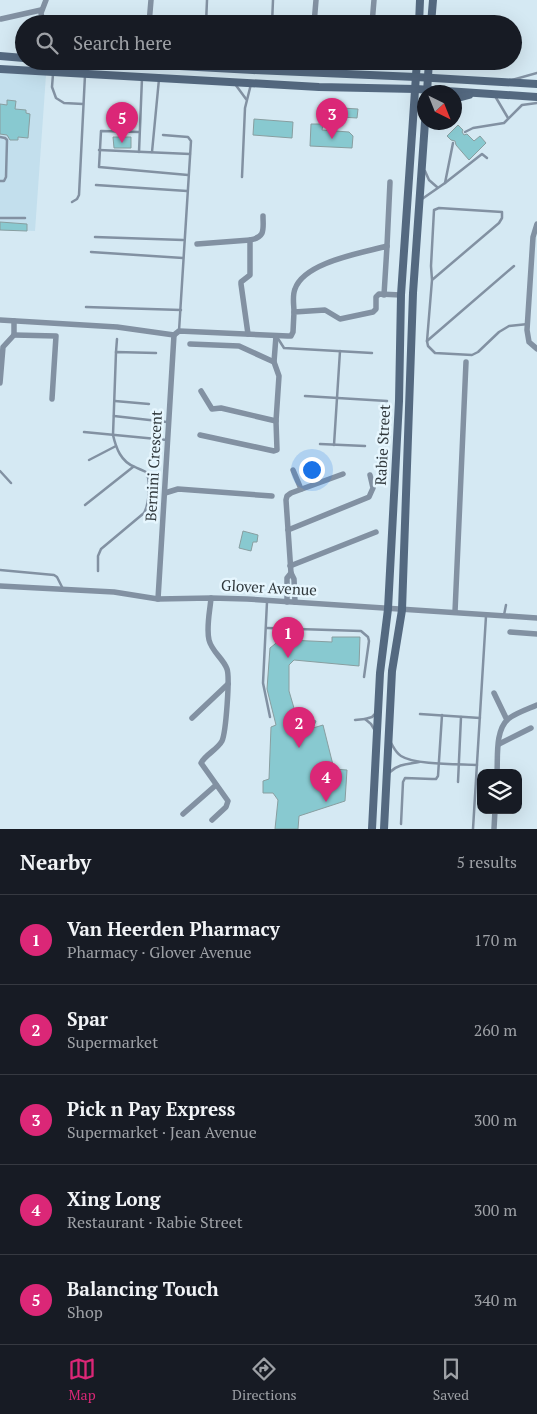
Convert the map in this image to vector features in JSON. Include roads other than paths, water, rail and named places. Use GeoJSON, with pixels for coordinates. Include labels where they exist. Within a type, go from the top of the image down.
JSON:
{"type":"FeatureCollection","features":[{"type":"Feature","properties":{"kind":"main road"},"geometry":{"type":"LineString","coordinates":[[419,15],[420,0]]}},
{"type":"Feature","properties":{"kind":"main road"},"geometry":{"type":"LineString","coordinates":[[432,15],[433,0]]}},
{"type":"Feature","properties":{"kind":"main road"},"geometry":{"type":"LineString","coordinates":[[0,56],[15,57]]}},
{"type":"Feature","properties":{"kind":"main road"},"geometry":{"type":"LineString","coordinates":[[0,69],[15,70]]}},
{"type":"Feature","properties":{"kind":"main road"},"geometry":{"type":"LineString","coordinates":[[18,70],[328,87],[416,89]]}},
{"type":"Feature","properties":{"kind":"main road"},"geometry":{"type":"LineString","coordinates":[[210,70],[214,75],[247,78],[252,82]]}},
{"type":"Feature","properties":{"kind":"main road"},"geometry":{"type":"LineString","coordinates":[[294,70],[537,84]]}},
{"type":"Feature","properties":{"kind":"main road","name":"Rabie Street"},"geometry":{"type":"LineString","coordinates":[[372,829],[380,673],[388,609],[400,401],[402,295],[416,70]]}},
{"type":"Feature","properties":{"kind":"main road"},"geometry":{"type":"LineString","coordinates":[[427,85],[428,70]]}},
{"type":"Feature","properties":{"kind":"main road"},"geometry":{"type":"LineString","coordinates":[[462,92],[537,97]]}},
{"type":"Feature","properties":{"kind":"main road"},"geometry":{"type":"LineString","coordinates":[[462,97],[479,93]]}},
{"type":"Feature","properties":{"kind":"main road","name":"Rabie Street"},"geometry":{"type":"LineString","coordinates":[[384,829],[392,671],[402,610],[413,293],[425,130]]}},
{"type":"Feature","properties":{"kind":"street"},"geometry":{"type":"LineString","coordinates":[[42,15],[41,10],[46,0]]}},
{"type":"Feature","properties":{"kind":"street"},"geometry":{"type":"LineString","coordinates":[[150,15],[151,0]]}},
{"type":"Feature","properties":{"kind":"street"},"geometry":{"type":"LineString","coordinates":[[315,15],[316,0]]}},
{"type":"Feature","properties":{"kind":"street"},"geometry":{"type":"LineString","coordinates":[[373,15],[374,0]]}},
{"type":"Feature","properties":{"kind":"street"},"geometry":{"type":"LineString","coordinates":[[19,15],[41,10]]}},
{"type":"Feature","properties":{"kind":"street"},"geometry":{"type":"LineString","coordinates":[[1,19],[15,16]]}},
{"type":"Feature","properties":{"kind":"street"},"geometry":{"type":"LineString","coordinates":[[384,294],[390,182]]}},
{"type":"Feature","properties":{"kind":"street"},"geometry":{"type":"LineString","coordinates":[[197,244],[250,240],[261,236],[263,233],[263,216]]}},
{"type":"Feature","properties":{"kind":"street"},"geometry":{"type":"LineString","coordinates":[[537,224],[527,336],[529,342],[537,349]]}},
{"type":"Feature","properties":{"kind":"street"},"geometry":{"type":"LineString","coordinates":[[248,334],[241,282],[250,275],[250,240]]}},
{"type":"Feature","properties":{"kind":"street"},"geometry":{"type":"LineString","coordinates":[[0,320],[117,327],[177,333],[291,336],[293,332],[294,291],[301,278],[324,263],[387,246]]}},
{"type":"Feature","properties":{"kind":"street"},"geometry":{"type":"LineString","coordinates":[[294,312],[325,310],[340,319],[373,312],[376,309],[376,297],[379,294],[402,295]]}},
{"type":"Feature","properties":{"kind":"street"},"geometry":{"type":"LineString","coordinates":[[0,382],[3,347],[14,335],[14,321]]}},
{"type":"Feature","properties":{"kind":"street","name":"Bernini Crescent"},"geometry":{"type":"LineString","coordinates":[[158,599],[169,422],[177,333]]}},
{"type":"Feature","properties":{"kind":"street"},"geometry":{"type":"LineString","coordinates":[[14,335],[56,336],[52,400]]}},
{"type":"Feature","properties":{"kind":"street"},"geometry":{"type":"LineString","coordinates":[[200,435],[276,451],[279,376],[274,362],[276,336]]}},
{"type":"Feature","properties":{"kind":"street"},"geometry":{"type":"LineString","coordinates":[[190,344],[239,346],[274,362]]}},
{"type":"Feature","properties":{"kind":"street"},"geometry":{"type":"LineString","coordinates":[[455,612],[466,362]]}},
{"type":"Feature","properties":{"kind":"street"},"geometry":{"type":"LineString","coordinates":[[201,391],[212,409],[221,408],[276,421]]}},
{"type":"Feature","properties":{"kind":"street"},"geometry":{"type":"LineString","coordinates":[[293,470],[301,489]]}},
{"type":"Feature","properties":{"kind":"street"},"geometry":{"type":"LineString","coordinates":[[295,602],[294,579],[290,570],[287,496],[343,474]]}},
{"type":"Feature","properties":{"kind":"street"},"geometry":{"type":"LineString","coordinates":[[288,530],[368,497],[373,488],[370,475]]}},
{"type":"Feature","properties":{"kind":"street"},"geometry":{"type":"LineString","coordinates":[[165,492],[178,489],[272,496]]}},
{"type":"Feature","properties":{"kind":"street"},"geometry":{"type":"LineString","coordinates":[[286,602],[287,578],[290,570],[376,532]]}},
{"type":"Feature","properties":{"kind":"street","name":"Glover Avenue"},"geometry":{"type":"LineString","coordinates":[[0,586],[114,592],[158,599],[267,600],[537,618]]}},
{"type":"Feature","properties":{"kind":"street"},"geometry":{"type":"LineString","coordinates":[[211,598],[209,641],[212,649],[228,670],[224,735],[219,745],[201,763],[201,766],[227,799],[228,803],[212,820]]}},
{"type":"Feature","properties":{"kind":"street"},"geometry":{"type":"LineString","coordinates":[[510,632],[537,634]]}},
{"type":"Feature","properties":{"kind":"street"},"geometry":{"type":"LineString","coordinates":[[192,718],[228,684]]}},
{"type":"Feature","properties":{"kind":"street"},"geometry":{"type":"LineString","coordinates":[[494,693],[507,720]]}},
{"type":"Feature","properties":{"kind":"street"},"geometry":{"type":"LineString","coordinates":[[497,769],[499,744],[502,729],[507,720],[537,705]]}},
{"type":"Feature","properties":{"kind":"street"},"geometry":{"type":"LineString","coordinates":[[499,744],[531,728]]}},
{"type":"Feature","properties":{"kind":"street"},"geometry":{"type":"LineString","coordinates":[[183,814],[216,785]]}},
{"type":"Feature","properties":{"kind":"street"},"geometry":{"type":"LineString","coordinates":[[494,829],[495,814]]}},
{"type":"Feature","properties":{"kind":"lane"},"geometry":{"type":"LineString","coordinates":[[206,15],[207,0]]}},
{"type":"Feature","properties":{"kind":"lane"},"geometry":{"type":"LineString","coordinates":[[272,15],[273,0]]}},
{"type":"Feature","properties":{"kind":"lane"},"geometry":{"type":"LineString","coordinates":[[53,72],[52,87],[56,98],[64,103],[83,104]]}},
{"type":"Feature","properties":{"kind":"lane"},"geometry":{"type":"LineString","coordinates":[[72,202],[79,195],[85,73]]}},
{"type":"Feature","properties":{"kind":"lane"},"geometry":{"type":"LineString","coordinates":[[504,82],[537,73]]}},
{"type":"Feature","properties":{"kind":"lane"},"geometry":{"type":"LineString","coordinates":[[139,152],[142,76]]}},
{"type":"Feature","properties":{"kind":"lane"},"geometry":{"type":"LineString","coordinates":[[152,152],[160,77]]}},
{"type":"Feature","properties":{"kind":"lane"},"geometry":{"type":"LineString","coordinates":[[232,81],[246,99]]}},
{"type":"Feature","properties":{"kind":"lane"},"geometry":{"type":"LineString","coordinates":[[242,177],[246,99],[252,82]]}},
{"type":"Feature","properties":{"kind":"lane"},"geometry":{"type":"LineString","coordinates":[[494,94],[508,118]]}},
{"type":"Feature","properties":{"kind":"lane"},"geometry":{"type":"LineString","coordinates":[[465,132],[473,128],[501,124],[522,105],[537,103]]}},
{"type":"Feature","properties":{"kind":"lane"},"geometry":{"type":"LineString","coordinates":[[139,132],[101,131],[100,168],[188,175]]}},
{"type":"Feature","properties":{"kind":"lane"},"geometry":{"type":"LineString","coordinates":[[163,135],[188,137],[190,141],[182,258],[181,310],[177,333]]}},
{"type":"Feature","properties":{"kind":"lane"},"geometry":{"type":"LineString","coordinates":[[0,137],[7,140],[6,178],[4,181],[0,181]]}},
{"type":"Feature","properties":{"kind":"lane"},"geometry":{"type":"LineString","coordinates":[[445,182],[454,143]]}},
{"type":"Feature","properties":{"kind":"lane"},"geometry":{"type":"LineString","coordinates":[[99,150],[190,154]]}},
{"type":"Feature","properties":{"kind":"lane"},"geometry":{"type":"LineString","coordinates":[[419,201],[482,154],[487,158]]}},
{"type":"Feature","properties":{"kind":"lane"},"geometry":{"type":"LineString","coordinates":[[422,162],[426,176],[437,187]]}},
{"type":"Feature","properties":{"kind":"lane"},"geometry":{"type":"LineString","coordinates":[[96,185],[187,191]]}},
{"type":"Feature","properties":{"kind":"lane"},"geometry":{"type":"LineString","coordinates":[[432,280],[499,224],[502,212],[439,208],[434,210],[428,346],[435,353],[472,355],[509,326],[528,324]]}},
{"type":"Feature","properties":{"kind":"lane"},"geometry":{"type":"LineString","coordinates":[[0,218],[25,218]]}},
{"type":"Feature","properties":{"kind":"lane"},"geometry":{"type":"LineString","coordinates":[[95,237],[184,240]]}},
{"type":"Feature","properties":{"kind":"lane"},"geometry":{"type":"LineString","coordinates":[[91,252],[182,258]]}},
{"type":"Feature","properties":{"kind":"lane"},"geometry":{"type":"LineString","coordinates":[[427,341],[514,266]]}},
{"type":"Feature","properties":{"kind":"lane"},"geometry":{"type":"LineString","coordinates":[[86,307],[181,310]]}},
{"type":"Feature","properties":{"kind":"lane"},"geometry":{"type":"LineString","coordinates":[[276,336],[284,348],[372,353]]}},
{"type":"Feature","properties":{"kind":"lane"},"geometry":{"type":"LineString","coordinates":[[98,571],[98,556],[101,549],[146,510],[148,476],[146,472],[133,467],[124,460],[116,446],[113,435],[117,339]]}},
{"type":"Feature","properties":{"kind":"lane"},"geometry":{"type":"LineString","coordinates":[[334,445],[340,351]]}},
{"type":"Feature","properties":{"kind":"lane"},"geometry":{"type":"LineString","coordinates":[[116,352],[156,353]]}},
{"type":"Feature","properties":{"kind":"lane"},"geometry":{"type":"LineString","coordinates":[[305,396],[387,401]]}},
{"type":"Feature","properties":{"kind":"lane"},"geometry":{"type":"LineString","coordinates":[[115,401],[149,404]]}},
{"type":"Feature","properties":{"kind":"lane"},"geometry":{"type":"LineString","coordinates":[[114,416],[169,422]]}},
{"type":"Feature","properties":{"kind":"lane"},"geometry":{"type":"LineString","coordinates":[[84,432],[168,440]]}},
{"type":"Feature","properties":{"kind":"lane"},"geometry":{"type":"LineString","coordinates":[[320,444],[365,446]]}},
{"type":"Feature","properties":{"kind":"lane"},"geometry":{"type":"LineString","coordinates":[[89,460],[116,446]]}},
{"type":"Feature","properties":{"kind":"lane"},"geometry":{"type":"LineString","coordinates":[[85,505],[133,467]]}},
{"type":"Feature","properties":{"kind":"lane"},"geometry":{"type":"LineString","coordinates":[[0,471],[11,483]]}},
{"type":"Feature","properties":{"kind":"lane"},"geometry":{"type":"LineString","coordinates":[[0,570],[54,575],[64,589]]}},
{"type":"Feature","properties":{"kind":"lane"},"geometry":{"type":"LineString","coordinates":[[267,600],[263,683],[270,717]]}},
{"type":"Feature","properties":{"kind":"lane"},"geometry":{"type":"LineString","coordinates":[[504,617],[506,605]]}},
{"type":"Feature","properties":{"kind":"lane"},"geometry":{"type":"LineString","coordinates":[[473,829],[486,616]]}},
{"type":"Feature","properties":{"kind":"lane"},"geometry":{"type":"LineString","coordinates":[[267,628],[361,631],[368,637],[369,641],[364,677]]}},
{"type":"Feature","properties":{"kind":"lane"},"geometry":{"type":"LineString","coordinates":[[355,720],[365,720],[376,714],[379,705]]}},
{"type":"Feature","properties":{"kind":"lane"},"geometry":{"type":"LineString","coordinates":[[420,714],[480,718]]}},
{"type":"Feature","properties":{"kind":"lane"},"geometry":{"type":"LineString","coordinates":[[401,824],[403,782],[405,778],[436,779],[438,776],[442,715]]}},
{"type":"Feature","properties":{"kind":"lane"},"geometry":{"type":"LineString","coordinates":[[458,782],[461,716]]}},
{"type":"Feature","properties":{"kind":"lane"},"geometry":{"type":"LineString","coordinates":[[365,720],[374,728],[376,753]]}},
{"type":"Feature","properties":{"kind":"lane"},"geometry":{"type":"LineString","coordinates":[[390,739],[399,755],[406,758],[420,761],[477,765]]}},
{"type":"Feature","properties":{"kind":"lane"},"geometry":{"type":"LineString","coordinates":[[387,775],[395,767],[420,761]]}},
{"type":"Feature","properties":{"kind":"place","name":"Pick n Pay Express"},"geometry":{"type":"Point","coordinates":[332,139]}},
{"type":"Feature","properties":{"kind":"place","name":"Balancing Touch"},"geometry":{"type":"Point","coordinates":[122,143]}},
{"type":"Feature","properties":{"kind":"place","name":"Van Heerden Pharmacy"},"geometry":{"type":"Point","coordinates":[288,658]}},
{"type":"Feature","properties":{"kind":"place","name":"Spar"},"geometry":{"type":"Point","coordinates":[299,748]}},
{"type":"Feature","properties":{"kind":"place","name":"Xing Long"},"geometry":{"type":"Point","coordinates":[326,802]}}]}
